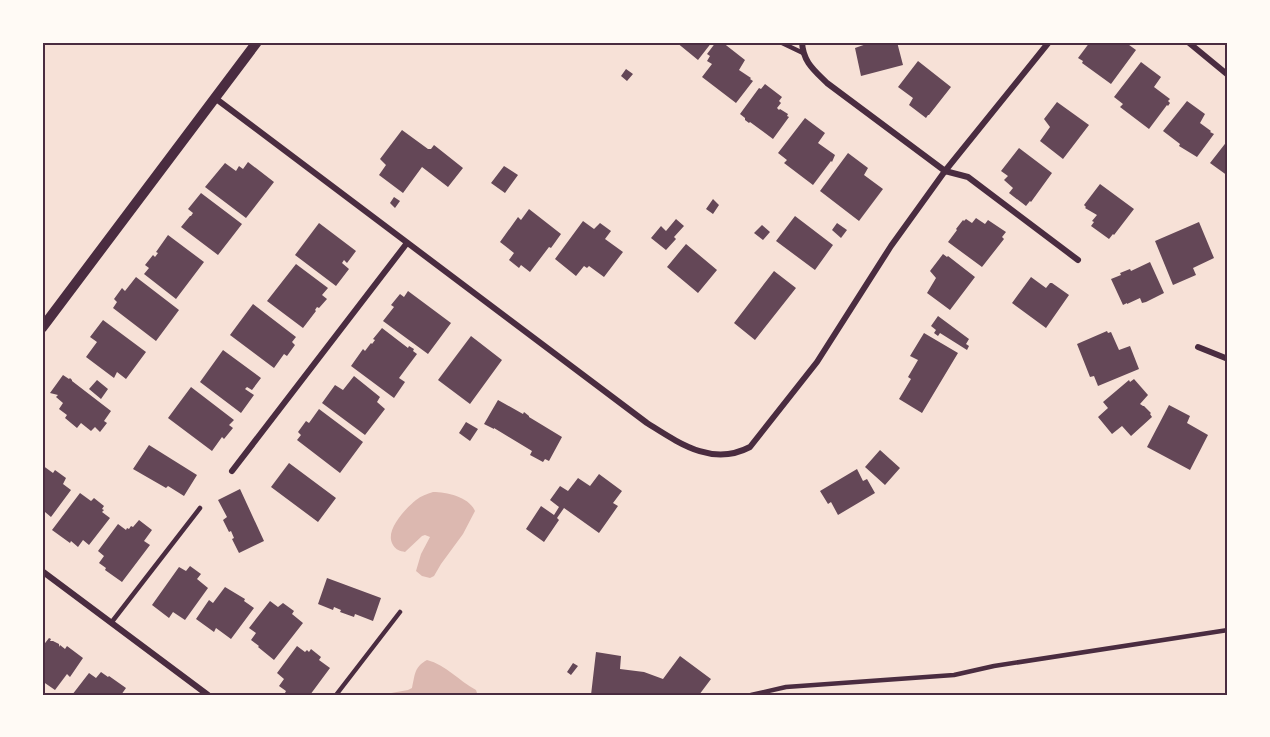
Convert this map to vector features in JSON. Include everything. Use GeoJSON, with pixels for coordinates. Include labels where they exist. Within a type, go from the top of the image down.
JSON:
{"type":"FeatureCollection","features":[{"type":"Feature","properties":{"kind":"street"},"geometry":{"type":"LineString","coordinates":[[42,328],[257,42]]}},
{"type":"Feature","properties":{"kind":"street"},"geometry":{"type":"LineString","coordinates":[[802,42],[803,53],[813,69],[827,83],[945,171],[968,177],[1078,260]]}},
{"type":"Feature","properties":{"kind":"street"},"geometry":{"type":"LineString","coordinates":[[215,98],[647,423],[680,444],[708,454],[725,455],[739,453],[750,447],[817,362],[891,246],[945,171],[1049,42]]}},
{"type":"Feature","properties":{"kind":"street"},"geometry":{"type":"LineString","coordinates":[[1188,42],[1228,75]]}},
{"type":"Feature","properties":{"kind":"street"},"geometry":{"type":"LineString","coordinates":[[232,471],[407,243]]}},
{"type":"Feature","properties":{"kind":"street"},"geometry":{"type":"LineString","coordinates":[[1198,347],[1228,359]]}},
{"type":"Feature","properties":{"kind":"street"},"geometry":{"type":"LineString","coordinates":[[42,571],[208,695]]}},
{"type":"Feature","properties":{"kind":"lane"},"geometry":{"type":"LineString","coordinates":[[780,42],[803,53]]}},
{"type":"Feature","properties":{"kind":"lane"},"geometry":{"type":"LineString","coordinates":[[111,622],[200,508]]}},
{"type":"Feature","properties":{"kind":"lane"},"geometry":{"type":"LineString","coordinates":[[336,695],[400,612]]}},
{"type":"Feature","properties":{"kind":"lane"},"geometry":{"type":"LineString","coordinates":[[751,695],[786,687],[954,675],[994,666],[1228,630]]}},
{"type":"Feature","properties":{"kind":"shaded area"},"geometry":{"type":"Polygon","coordinates":[[[433,492],[451,494],[463,499],[475,511],[463,534],[434,576],[430,578],[416,571],[421,554],[430,537],[422,536],[405,552],[395,548],[391,533],[406,509],[424,495],[433,492]]]}},
{"type":"Feature","properties":{"kind":"shaded area"},"geometry":{"type":"Polygon","coordinates":[[[427,660],[434,662],[476,690],[476,695],[380,695],[412,688],[417,669],[427,660]]]}},
{"type":"Feature","properties":{"kind":"building"},"geometry":{"type":"Polygon","coordinates":[[[676,42],[712,42],[698,60],[676,42]]]}},
{"type":"Feature","properties":{"kind":"building"},"geometry":{"type":"Polygon","coordinates":[[[716,42],[722,42],[745,60],[739,70],[753,81],[736,103],[702,77],[712,64],[707,61],[710,56],[707,54],[716,42]]]}},
{"type":"Feature","properties":{"kind":"building"},"geometry":{"type":"Polygon","coordinates":[[[872,42],[897,42],[903,65],[861,76],[855,48],[872,42]]]}},
{"type":"Feature","properties":{"kind":"building"},"geometry":{"type":"Polygon","coordinates":[[[1090,42],[1097,44],[1098,42],[1125,42],[1136,50],[1111,84],[1078,58],[1090,42]]]}},
{"type":"Feature","properties":{"kind":"building"},"geometry":{"type":"Polygon","coordinates":[[[918,61],[951,87],[926,118],[909,105],[913,98],[898,87],[918,61]]]}},
{"type":"Feature","properties":{"kind":"building"},"geometry":{"type":"Polygon","coordinates":[[[1141,62],[1161,77],[1154,87],[1170,99],[1168,106],[1149,129],[1120,107],[1123,104],[1114,97],[1141,62]]]}},
{"type":"Feature","properties":{"kind":"building"},"geometry":{"type":"Polygon","coordinates":[[[626,69],[633,74],[627,81],[621,76],[626,69]]]}},
{"type":"Feature","properties":{"kind":"building"},"geometry":{"type":"Polygon","coordinates":[[[765,84],[782,97],[777,108],[789,117],[773,139],[740,114],[759,88],[761,89],[765,84]]]}},
{"type":"Feature","properties":{"kind":"building"},"geometry":{"type":"Polygon","coordinates":[[[1187,101],[1205,114],[1200,123],[1214,134],[1197,157],[1179,146],[1180,144],[1163,131],[1187,101]]]}},
{"type":"Feature","properties":{"kind":"building"},"geometry":{"type":"Polygon","coordinates":[[[1057,102],[1089,125],[1063,159],[1040,141],[1050,127],[1044,119],[1057,102]]]}},
{"type":"Feature","properties":{"kind":"building"},"geometry":{"type":"Polygon","coordinates":[[[805,118],[825,133],[818,143],[835,155],[813,185],[784,163],[787,160],[778,153],[805,118]]]}},
{"type":"Feature","properties":{"kind":"building"},"geometry":{"type":"Polygon","coordinates":[[[402,130],[428,149],[434,145],[463,168],[448,187],[422,167],[403,193],[379,175],[386,165],[380,159],[402,130]]]}},
{"type":"Feature","properties":{"kind":"building"},"geometry":{"type":"Polygon","coordinates":[[[1228,140],[1228,176],[1210,163],[1228,140]]]}},
{"type":"Feature","properties":{"kind":"building"},"geometry":{"type":"Polygon","coordinates":[[[1019,148],[1052,173],[1026,206],[1009,193],[1013,188],[1004,180],[1008,176],[1001,171],[1019,148]]]}},
{"type":"Feature","properties":{"kind":"building"},"geometry":{"type":"Polygon","coordinates":[[[848,153],[868,168],[864,175],[883,189],[859,221],[820,191],[848,153]]]}},
{"type":"Feature","properties":{"kind":"building"},"geometry":{"type":"Polygon","coordinates":[[[248,162],[274,182],[246,218],[205,187],[225,163],[236,171],[239,166],[243,169],[248,162]]]}},
{"type":"Feature","properties":{"kind":"building"},"geometry":{"type":"Polygon","coordinates":[[[504,166],[518,175],[505,193],[491,183],[504,166]]]}},
{"type":"Feature","properties":{"kind":"building"},"geometry":{"type":"Polygon","coordinates":[[[1100,184],[1134,209],[1109,239],[1091,226],[1097,215],[1084,205],[1100,184]]]}},
{"type":"Feature","properties":{"kind":"building"},"geometry":{"type":"Polygon","coordinates":[[[201,193],[242,224],[218,255],[181,227],[193,213],[188,209],[201,193]]]}},
{"type":"Feature","properties":{"kind":"building"},"geometry":{"type":"Polygon","coordinates":[[[394,197],[400,201],[395,208],[390,203],[394,197]]]}},
{"type":"Feature","properties":{"kind":"building"},"geometry":{"type":"Polygon","coordinates":[[[713,199],[719,205],[713,214],[706,209],[713,199]]]}},
{"type":"Feature","properties":{"kind":"building"},"geometry":{"type":"Polygon","coordinates":[[[529,209],[561,234],[530,272],[521,265],[519,268],[509,260],[514,253],[500,242],[518,217],[521,220],[529,209]]]}},
{"type":"Feature","properties":{"kind":"building"},"geometry":{"type":"Polygon","coordinates":[[[795,216],[833,245],[815,270],[776,241],[795,216]]]}},
{"type":"Feature","properties":{"kind":"building"},"geometry":{"type":"Polygon","coordinates":[[[976,218],[985,224],[988,220],[1006,232],[1002,237],[1004,239],[982,267],[948,242],[963,220],[966,219],[972,223],[976,218]]]}},
{"type":"Feature","properties":{"kind":"building"},"geometry":{"type":"Polygon","coordinates":[[[676,219],[684,226],[666,250],[651,238],[661,226],[666,231],[676,219]]]}},
{"type":"Feature","properties":{"kind":"building"},"geometry":{"type":"Polygon","coordinates":[[[583,221],[594,229],[600,223],[611,231],[605,239],[623,252],[604,277],[589,266],[587,268],[584,266],[576,276],[555,259],[583,221]]]}},
{"type":"Feature","properties":{"kind":"building"},"geometry":{"type":"Polygon","coordinates":[[[1199,222],[1214,258],[1193,268],[1196,275],[1173,285],[1155,241],[1199,222]]]}},
{"type":"Feature","properties":{"kind":"building"},"geometry":{"type":"Polygon","coordinates":[[[319,223],[356,251],[347,263],[344,260],[342,263],[349,269],[336,286],[295,255],[319,223]]]}},
{"type":"Feature","properties":{"kind":"building"},"geometry":{"type":"Polygon","coordinates":[[[837,223],[847,230],[841,238],[832,230],[837,223]]]}},
{"type":"Feature","properties":{"kind":"building"},"geometry":{"type":"Polygon","coordinates":[[[762,225],[770,232],[763,240],[754,233],[762,225]]]}},
{"type":"Feature","properties":{"kind":"building"},"geometry":{"type":"Polygon","coordinates":[[[168,235],[204,262],[176,299],[144,274],[149,268],[145,265],[153,255],[155,257],[168,235]]]}},
{"type":"Feature","properties":{"kind":"building"},"geometry":{"type":"Polygon","coordinates":[[[686,244],[717,270],[698,293],[667,267],[686,244]]]}},
{"type":"Feature","properties":{"kind":"building"},"geometry":{"type":"Polygon","coordinates":[[[943,254],[975,277],[950,310],[927,293],[936,278],[930,271],[943,254]]]}},
{"type":"Feature","properties":{"kind":"building"},"geometry":{"type":"Polygon","coordinates":[[[1150,262],[1164,293],[1146,302],[1142,303],[1140,298],[1123,305],[1111,279],[1121,275],[1120,273],[1130,269],[1131,271],[1150,262]]]}},
{"type":"Feature","properties":{"kind":"building"},"geometry":{"type":"Polygon","coordinates":[[[296,264],[328,288],[322,295],[327,299],[319,308],[317,307],[303,328],[267,301],[296,264]]]}},
{"type":"Feature","properties":{"kind":"building"},"geometry":{"type":"Polygon","coordinates":[[[774,271],[796,288],[755,340],[734,323],[774,271]]]}},
{"type":"Feature","properties":{"kind":"building"},"geometry":{"type":"Polygon","coordinates":[[[136,277],[179,310],[156,341],[113,308],[117,302],[114,299],[122,288],[125,291],[136,277]]]}},
{"type":"Feature","properties":{"kind":"building"},"geometry":{"type":"Polygon","coordinates":[[[1031,277],[1046,288],[1052,283],[1069,295],[1046,328],[1012,303],[1031,277]]]}},
{"type":"Feature","properties":{"kind":"building"},"geometry":{"type":"Polygon","coordinates":[[[408,291],[451,323],[428,354],[383,321],[394,307],[391,305],[400,294],[404,297],[408,291]]]}},
{"type":"Feature","properties":{"kind":"building"},"geometry":{"type":"Polygon","coordinates":[[[253,304],[296,337],[292,342],[295,345],[287,356],[284,354],[274,368],[230,335],[253,304]]]}},
{"type":"Feature","properties":{"kind":"building"},"geometry":{"type":"Polygon","coordinates":[[[938,316],[969,339],[966,344],[969,346],[967,350],[940,333],[938,336],[934,333],[936,330],[931,326],[938,316]]]}},
{"type":"Feature","properties":{"kind":"building"},"geometry":{"type":"Polygon","coordinates":[[[103,320],[146,352],[126,379],[117,372],[114,378],[86,357],[97,342],[90,337],[103,320]]]}},
{"type":"Feature","properties":{"kind":"building"},"geometry":{"type":"Polygon","coordinates":[[[382,328],[408,348],[409,346],[414,349],[413,351],[417,354],[399,378],[405,382],[394,398],[351,366],[363,349],[365,351],[372,344],[375,340],[373,339],[382,328]]]}},
{"type":"Feature","properties":{"kind":"building"},"geometry":{"type":"Polygon","coordinates":[[[1107,331],[1111,332],[1119,350],[1130,346],[1139,369],[1098,386],[1094,376],[1090,377],[1077,344],[1107,331]]]}},
{"type":"Feature","properties":{"kind":"building"},"geometry":{"type":"Polygon","coordinates":[[[924,333],[958,353],[922,413],[899,399],[911,379],[908,377],[918,360],[910,356],[924,333]]]}},
{"type":"Feature","properties":{"kind":"building"},"geometry":{"type":"Polygon","coordinates":[[[471,336],[502,360],[470,404],[438,380],[471,336]]]}},
{"type":"Feature","properties":{"kind":"building"},"geometry":{"type":"Polygon","coordinates":[[[223,350],[261,378],[252,390],[247,387],[245,389],[254,395],[241,413],[200,382],[223,350]]]}},
{"type":"Feature","properties":{"kind":"building"},"geometry":{"type":"Polygon","coordinates":[[[63,375],[111,411],[104,421],[107,423],[100,432],[95,427],[91,431],[81,423],[77,428],[65,418],[67,415],[59,409],[63,403],[56,397],[58,395],[50,393],[63,375]]]}},
{"type":"Feature","properties":{"kind":"building"},"geometry":{"type":"Polygon","coordinates":[[[354,376],[380,397],[377,402],[385,409],[365,435],[322,403],[335,385],[343,390],[354,376]]]}},
{"type":"Feature","properties":{"kind":"building"},"geometry":{"type":"Polygon","coordinates":[[[1134,379],[1148,395],[1140,404],[1151,413],[1152,417],[1131,436],[1122,426],[1112,434],[1098,417],[1108,408],[1103,402],[1129,380],[1130,382],[1134,379]]]}},
{"type":"Feature","properties":{"kind":"building"},"geometry":{"type":"Polygon","coordinates":[[[97,380],[108,389],[101,399],[89,389],[97,380]]]}},
{"type":"Feature","properties":{"kind":"building"},"geometry":{"type":"Polygon","coordinates":[[[191,387],[234,420],[229,425],[233,428],[224,439],[222,437],[212,451],[168,418],[191,387]]]}},
{"type":"Feature","properties":{"kind":"building"},"geometry":{"type":"Polygon","coordinates":[[[498,400],[523,414],[524,412],[562,437],[549,461],[545,459],[543,462],[530,455],[532,451],[484,424],[498,400]]]}},
{"type":"Feature","properties":{"kind":"building"},"geometry":{"type":"Polygon","coordinates":[[[1169,405],[1190,416],[1187,423],[1208,435],[1190,470],[1147,447],[1169,405]]]}},
{"type":"Feature","properties":{"kind":"building"},"geometry":{"type":"Polygon","coordinates":[[[319,409],[363,442],[340,473],[297,440],[301,435],[298,432],[306,421],[309,423],[319,409]]]}},
{"type":"Feature","properties":{"kind":"building"},"geometry":{"type":"Polygon","coordinates":[[[466,422],[478,429],[470,441],[459,433],[466,422]]]}},
{"type":"Feature","properties":{"kind":"building"},"geometry":{"type":"Polygon","coordinates":[[[149,445],[197,475],[184,496],[133,469],[149,445]]]}},
{"type":"Feature","properties":{"kind":"building"},"geometry":{"type":"Polygon","coordinates":[[[880,450],[900,468],[885,485],[865,467],[880,450]]]}},
{"type":"Feature","properties":{"kind":"building"},"geometry":{"type":"Polygon","coordinates":[[[289,463],[336,498],[318,522],[271,487],[289,463]]]}},
{"type":"Feature","properties":{"kind":"building"},"geometry":{"type":"Polygon","coordinates":[[[42,465],[66,478],[63,484],[71,490],[51,517],[45,512],[42,515],[42,465]]]}},
{"type":"Feature","properties":{"kind":"building"},"geometry":{"type":"Polygon","coordinates":[[[857,469],[863,481],[867,479],[875,493],[838,515],[831,502],[828,504],[820,491],[857,469]]]}},
{"type":"Feature","properties":{"kind":"building"},"geometry":{"type":"Polygon","coordinates":[[[599,474],[622,491],[613,503],[618,506],[599,533],[564,508],[544,542],[526,529],[541,506],[554,515],[559,507],[550,500],[560,486],[568,491],[578,478],[590,486],[599,474]]]}},
{"type":"Feature","properties":{"kind":"building"},"geometry":{"type":"Polygon","coordinates":[[[240,489],[264,541],[239,553],[231,531],[229,532],[223,520],[227,517],[218,500],[240,489]]]}},
{"type":"Feature","properties":{"kind":"building"},"geometry":{"type":"Polygon","coordinates":[[[80,493],[91,501],[94,498],[104,506],[102,512],[110,518],[89,545],[83,540],[78,547],[52,530],[80,493]]]}},
{"type":"Feature","properties":{"kind":"building"},"geometry":{"type":"Polygon","coordinates":[[[139,520],[152,530],[144,541],[150,545],[122,582],[99,563],[104,556],[98,551],[118,524],[126,530],[133,527],[139,520]]]}},
{"type":"Feature","properties":{"kind":"building"},"geometry":{"type":"Polygon","coordinates":[[[190,566],[201,574],[197,579],[208,588],[185,620],[173,612],[169,618],[152,605],[179,567],[186,571],[190,566]]]}},
{"type":"Feature","properties":{"kind":"building"},"geometry":{"type":"Polygon","coordinates":[[[327,578],[381,598],[373,621],[355,614],[354,617],[340,612],[341,610],[334,607],[333,610],[318,604],[327,578]]]}},
{"type":"Feature","properties":{"kind":"building"},"geometry":{"type":"Polygon","coordinates":[[[225,587],[245,599],[244,601],[254,608],[231,639],[216,628],[214,632],[196,619],[209,600],[213,603],[225,587]]]}},
{"type":"Feature","properties":{"kind":"building"},"geometry":{"type":"Polygon","coordinates":[[[270,601],[278,607],[283,603],[294,611],[292,614],[303,623],[274,660],[251,640],[256,633],[249,628],[270,601]]]}},
{"type":"Feature","properties":{"kind":"building"},"geometry":{"type":"Polygon","coordinates":[[[49,638],[50,641],[59,644],[59,647],[60,645],[65,649],[67,646],[83,658],[70,677],[67,674],[55,690],[42,681],[42,647],[49,638]]]}},
{"type":"Feature","properties":{"kind":"building"},"geometry":{"type":"Polygon","coordinates":[[[297,646],[305,652],[311,649],[321,657],[319,660],[330,668],[310,695],[288,695],[279,686],[284,679],[277,673],[297,646]]]}},
{"type":"Feature","properties":{"kind":"building"},"geometry":{"type":"Polygon","coordinates":[[[596,652],[621,656],[620,669],[644,672],[663,679],[680,656],[711,679],[699,695],[591,695],[596,652]]]}},
{"type":"Feature","properties":{"kind":"building"},"geometry":{"type":"Polygon","coordinates":[[[573,663],[578,666],[571,675],[567,672],[573,663]]]}},
{"type":"Feature","properties":{"kind":"building"},"geometry":{"type":"Polygon","coordinates":[[[101,672],[126,688],[121,695],[72,695],[89,673],[96,678],[101,672]]]}}]}
